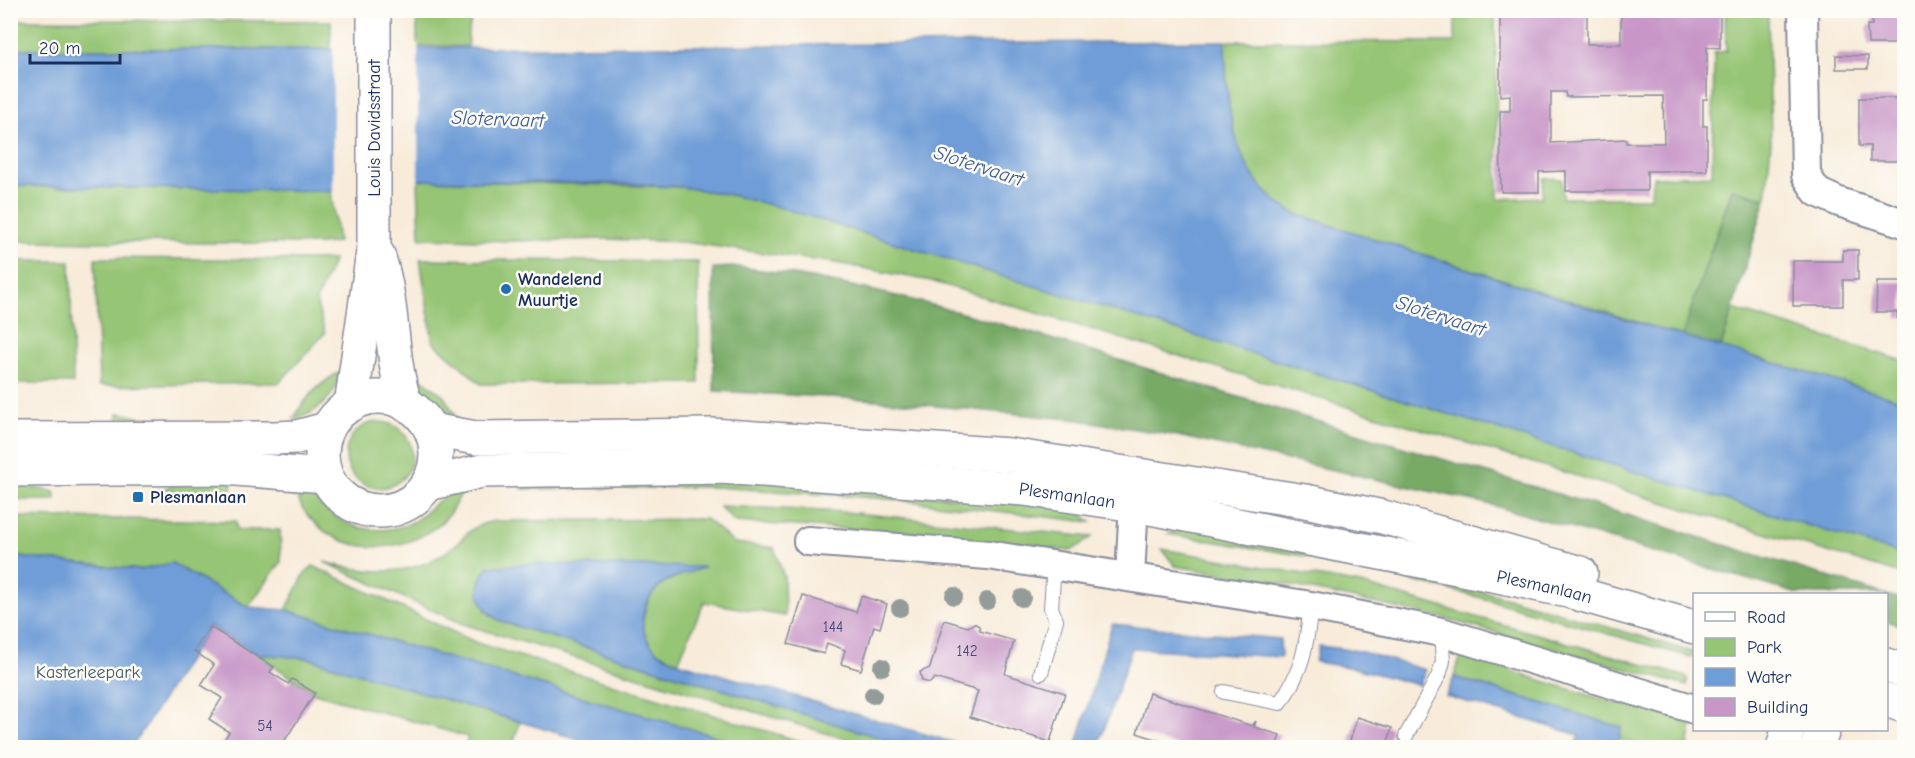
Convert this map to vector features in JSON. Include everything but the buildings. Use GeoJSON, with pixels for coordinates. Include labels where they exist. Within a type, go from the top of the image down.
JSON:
{"type":"FeatureCollection","features":[{"type":"Feature","properties":{"kind":"main road","name":"Louis Davidsstraat"},"geometry":{"type":"LineString","coordinates":[[351,405],[374,245],[374,20]]}},
{"type":"Feature","properties":{"kind":"main road","name":"Louis Davidsstraat"},"geometry":{"type":"LineString","coordinates":[[374,245],[387,280],[398,381],[406,405]]}},
{"type":"Feature","properties":{"kind":"main road"},"geometry":{"type":"LineString","coordinates":[[367,396],[397,400],[406,405],[417,411],[430,430],[436,448],[435,466],[428,484],[417,498],[401,507],[384,512],[365,510],[348,503],[334,491],[325,476],[321,452],[327,429],[339,413],[367,396]]}},
{"type":"Feature","properties":{"kind":"main road"},"geometry":{"type":"LineString","coordinates":[[10,439],[275,438],[297,437],[327,429]]}},
{"type":"Feature","properties":{"kind":"main road","name":"Plesmanlaan"},"geometry":{"type":"LineString","coordinates":[[430,430],[496,439],[712,435],[1010,454],[1135,489],[1568,591],[1693,626]]}},
{"type":"Feature","properties":{"kind":"main road","name":"Plesmanlaan"},"geometry":{"type":"LineString","coordinates":[[428,484],[482,471],[721,466],[1024,489],[1135,489],[1383,517],[1693,604]]}},
{"type":"Feature","properties":{"kind":"main road"},"geometry":{"type":"LineString","coordinates":[[10,470],[224,468],[325,476]]}},
{"type":"Feature","properties":{"kind":"main road"},"geometry":{"type":"LineString","coordinates":[[1888,665],[1905,671]]}},
{"type":"Feature","properties":{"kind":"main road"},"geometry":{"type":"LineString","coordinates":[[1888,700],[1905,706]]}},
{"type":"Feature","properties":{"kind":"main road"},"geometry":{"type":"LineString","coordinates":[[1783,747],[1787,731]]}},
{"type":"Feature","properties":{"kind":"main road"},"geometry":{"type":"LineString","coordinates":[[1817,747],[1822,731]]}},
{"type":"Feature","properties":{"kind":"street"},"geometry":{"type":"LineString","coordinates":[[1803,10],[1806,175],[1817,192],[1839,202],[1905,223]]}},
{"type":"Feature","properties":{"kind":"street"},"geometry":{"type":"LineString","coordinates":[[1130,577],[1135,489]]}},
{"type":"Feature","properties":{"kind":"street"},"geometry":{"type":"LineString","coordinates":[[808,541],[988,555],[1311,606],[1441,632],[1693,708]]}},
{"type":"Feature","properties":{"kind":"lane"},"geometry":{"type":"LineString","coordinates":[[1041,673],[1056,620],[1051,608],[1054,566]]}},
{"type":"Feature","properties":{"kind":"lane"},"geometry":{"type":"LineString","coordinates":[[1224,692],[1280,703],[1296,680],[1305,653],[1311,606]]}},
{"type":"Feature","properties":{"kind":"lane"},"geometry":{"type":"LineString","coordinates":[[1406,736],[1440,675],[1443,661],[1441,632]]}},
{"type":"Feature","properties":{"kind":"green space"},"geometry":{"type":"Polygon","coordinates":[[[417,11],[474,11],[468,33],[468,46],[417,46],[417,11]]]}},
{"type":"Feature","properties":{"kind":"green space"},"geometry":{"type":"Polygon","coordinates":[[[1455,11],[1495,11],[1498,199],[1542,197],[1544,178],[1562,179],[1563,198],[1650,198],[1653,177],[1712,175],[1714,53],[1726,51],[1725,11],[1768,11],[1771,142],[1766,199],[1732,189],[1682,336],[1296,214],[1274,200],[1258,182],[1245,162],[1236,140],[1227,91],[1225,41],[1455,42],[1455,11]]]}},
{"type":"Feature","properties":{"kind":"green space"},"geometry":{"type":"Polygon","coordinates":[[[11,20],[331,21],[330,49],[11,49],[11,20]]]}},
{"type":"Feature","properties":{"kind":"green space"},"geometry":{"type":"Polygon","coordinates":[[[418,180],[682,187],[726,194],[779,207],[1904,555],[1904,575],[931,281],[836,263],[683,242],[607,239],[509,241],[420,238],[418,180]]]}},
{"type":"Feature","properties":{"kind":"green space"},"geometry":{"type":"Polygon","coordinates":[[[10,186],[331,191],[338,242],[320,244],[11,241],[10,186]]]}},
{"type":"Feature","properties":{"kind":"green space"},"geometry":{"type":"Polygon","coordinates":[[[1732,189],[1766,199],[1721,347],[1682,336],[1732,189]]]}},
{"type":"Feature","properties":{"kind":"green space"},"geometry":{"type":"Polygon","coordinates":[[[95,258],[334,260],[316,301],[325,333],[279,383],[99,386],[95,258]]]}},
{"type":"Feature","properties":{"kind":"green space"},"geometry":{"type":"Polygon","coordinates":[[[420,259],[698,262],[699,383],[481,384],[433,342],[420,259]]]}},
{"type":"Feature","properties":{"kind":"green space"},"geometry":{"type":"Polygon","coordinates":[[[11,261],[70,261],[73,383],[11,383],[11,261]]]}},
{"type":"Feature","properties":{"kind":"green space"},"geometry":{"type":"Polygon","coordinates":[[[738,267],[800,276],[922,302],[1042,336],[1881,593],[1795,593],[1488,504],[1173,435],[1079,420],[864,399],[714,391],[713,268],[738,267]]]}},
{"type":"Feature","properties":{"kind":"green space"},"geometry":{"type":"Polygon","coordinates":[[[1733,309],[1904,361],[1904,401],[1721,347],[1733,309]]]}},
{"type":"Feature","properties":{"kind":"green space"},"geometry":{"type":"Polygon","coordinates":[[[340,372],[335,389],[324,403],[310,413],[293,419],[313,392],[340,372]]]}},
{"type":"Feature","properties":{"kind":"green space"},"geometry":{"type":"Polygon","coordinates":[[[415,374],[443,395],[459,421],[432,403],[422,390],[415,374]]]}},
{"type":"Feature","properties":{"kind":"green space"},"geometry":{"type":"Polygon","coordinates":[[[118,413],[168,423],[159,430],[117,419],[118,413]]]}},
{"type":"Feature","properties":{"kind":"green space"},"geometry":{"type":"Polygon","coordinates":[[[373,422],[385,422],[397,427],[407,437],[412,455],[410,468],[397,483],[385,488],[373,488],[361,483],[351,473],[346,461],[346,449],[351,437],[361,427],[373,422]]]}},
{"type":"Feature","properties":{"kind":"green space"},"geometry":{"type":"Polygon","coordinates":[[[703,477],[1074,507],[1091,522],[890,499],[716,487],[522,489],[521,483],[703,477]]]}},
{"type":"Feature","properties":{"kind":"green space"},"geometry":{"type":"Polygon","coordinates":[[[192,478],[232,480],[231,493],[156,491],[192,478]]]}},
{"type":"Feature","properties":{"kind":"green space"},"geometry":{"type":"Polygon","coordinates":[[[11,483],[54,492],[56,500],[11,500],[11,483]]]}},
{"type":"Feature","properties":{"kind":"green space"},"geometry":{"type":"Polygon","coordinates":[[[293,485],[309,493],[340,520],[358,527],[377,530],[408,524],[443,498],[462,492],[445,519],[422,536],[389,546],[372,547],[338,539],[323,530],[304,511],[293,485]]]}},
{"type":"Feature","properties":{"kind":"green space"},"geometry":{"type":"Polygon","coordinates":[[[719,506],[846,512],[1092,537],[1071,551],[908,533],[735,522],[719,506]]]}},
{"type":"Feature","properties":{"kind":"green space"},"geometry":{"type":"Polygon","coordinates":[[[10,517],[236,521],[237,530],[280,530],[281,562],[248,607],[172,563],[140,570],[11,556],[10,517]]]}},
{"type":"Feature","properties":{"kind":"green space"},"geometry":{"type":"Polygon","coordinates":[[[706,519],[734,543],[774,548],[784,577],[785,616],[704,602],[678,662],[657,651],[645,635],[643,625],[646,607],[656,590],[664,583],[703,568],[661,566],[488,567],[485,611],[500,621],[910,747],[872,747],[463,624],[324,562],[371,571],[417,566],[446,552],[472,529],[495,521],[706,519]]]}},
{"type":"Feature","properties":{"kind":"green space"},"geometry":{"type":"Polygon","coordinates":[[[1183,525],[1347,555],[1523,602],[1693,652],[1691,657],[1478,597],[1324,559],[1168,534],[1183,525]]]}},
{"type":"Feature","properties":{"kind":"green space"},"geometry":{"type":"Polygon","coordinates":[[[1162,549],[1361,584],[1687,677],[1687,686],[1443,618],[1280,583],[1175,566],[1162,549]]]}},
{"type":"Feature","properties":{"kind":"green space"},"geometry":{"type":"Polygon","coordinates":[[[313,566],[477,643],[819,747],[752,747],[286,610],[305,573],[313,566]]]}},
{"type":"Feature","properties":{"kind":"green space"},"geometry":{"type":"Polygon","coordinates":[[[1888,595],[1904,600],[1904,627],[1888,621],[1888,595]]]}},
{"type":"Feature","properties":{"kind":"green space"},"geometry":{"type":"Polygon","coordinates":[[[1462,652],[1508,665],[1511,671],[1618,704],[1622,701],[1693,720],[1688,747],[1647,747],[1620,740],[1621,727],[1454,677],[1462,652]]]}},
{"type":"Feature","properties":{"kind":"green space"},"geometry":{"type":"Polygon","coordinates":[[[256,654],[307,658],[520,722],[512,747],[465,747],[468,737],[315,693],[256,654]]]}},
{"type":"Feature","properties":{"kind":"water","name":"Slotervaart"},"geometry":{"type":"Polygon","coordinates":[[[1225,41],[1227,91],[1231,116],[1236,140],[1245,162],[1274,200],[1296,214],[1625,319],[1904,401],[1904,555],[779,207],[726,194],[682,187],[633,184],[418,180],[331,191],[11,186],[10,49],[330,49],[1225,41]]]}},
{"type":"Feature","properties":{"kind":"water"},"geometry":{"type":"Polygon","coordinates":[[[11,556],[140,570],[172,563],[248,607],[286,610],[752,747],[604,747],[307,658],[256,654],[210,626],[132,747],[11,747],[11,556]]]}},
{"type":"Feature","properties":{"kind":"water"},"geometry":{"type":"Polygon","coordinates":[[[528,564],[705,567],[665,582],[650,596],[643,615],[643,625],[645,634],[657,651],[678,662],[969,747],[910,747],[500,621],[482,603],[479,590],[483,575],[488,567],[528,564]]]}},
{"type":"Feature","properties":{"kind":"water"},"geometry":{"type":"Polygon","coordinates":[[[1112,624],[1280,639],[1281,657],[1132,648],[1098,747],[1076,747],[1112,624]]]}},
{"type":"Feature","properties":{"kind":"water"},"geometry":{"type":"Polygon","coordinates":[[[1319,646],[1359,651],[1426,670],[1419,685],[1354,668],[1315,662],[1319,646]]]}},
{"type":"Feature","properties":{"kind":"water"},"geometry":{"type":"Polygon","coordinates":[[[1454,677],[1621,727],[1620,740],[1614,747],[1574,747],[1579,735],[1446,696],[1454,677]]]}},
{"type":"Feature","properties":{"kind":"pier"},"geometry":{"type":"Polygon","coordinates":[[[418,43],[418,183],[333,193],[333,46],[418,43]]]}},
{"type":"Feature","properties":{"kind":"place","name":"Wandelend Muurtje"},"geometry":{"type":"Point","coordinates":[506,289]}},
{"type":"Feature","properties":{"kind":"place","name":"Plesmanlaan"},"geometry":{"type":"Point","coordinates":[138,497]}},
{"type":"Feature","properties":{"kind":"park label","name":"Kasterleepark"},"geometry":{"type":"Point","coordinates":[88,672]}}]}
